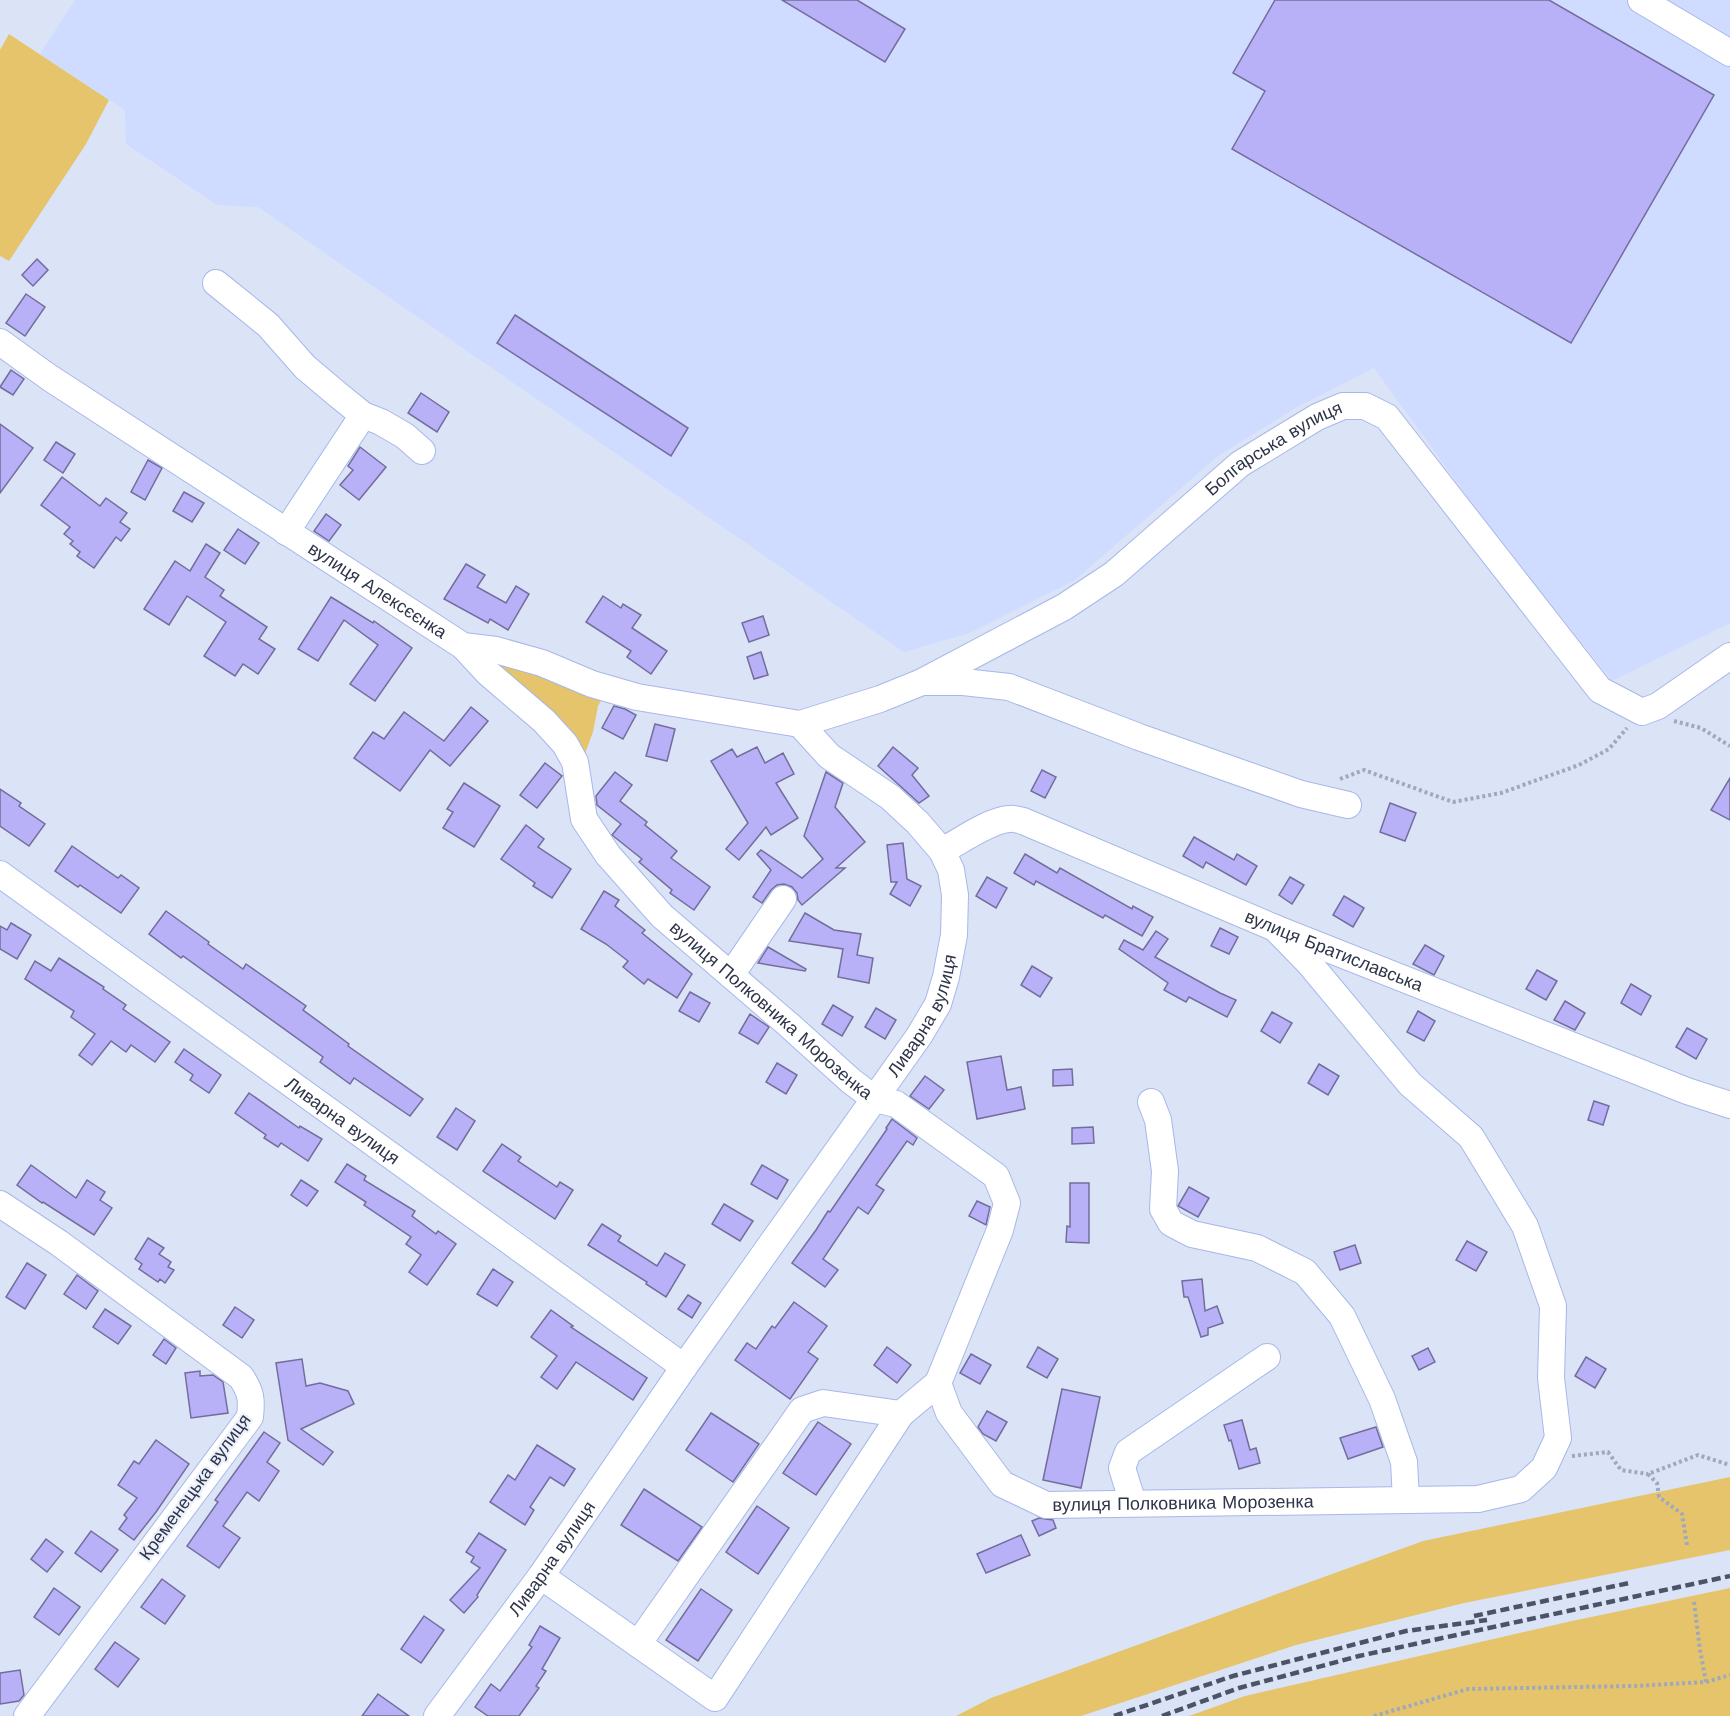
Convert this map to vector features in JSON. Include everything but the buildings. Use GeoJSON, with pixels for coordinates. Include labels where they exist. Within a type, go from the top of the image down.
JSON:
{"type":"FeatureCollection","features":[{"type":"Feature","properties":{"kind":"street"},"geometry":{"type":"LineString","coordinates":[[1641,0],[1730,53]]}},
{"type":"Feature","properties":{"kind":"street"},"geometry":{"type":"LineString","coordinates":[[216,283],[268,325],[305,367],[363,415],[405,436],[422,451]]}},
{"type":"Feature","properties":{"kind":"street","name":"вулиця Алексєєнка"},"geometry":{"type":"LineString","coordinates":[[0,342],[50,378],[463,646],[495,650],[542,663],[592,684],[637,697],[800,724]]}},
{"type":"Feature","properties":{"kind":"street","name":"Болгарська вулиця"},"geometry":{"type":"LineString","coordinates":[[800,724],[880,699],[921,682],[1065,607],[1114,574],[1240,464],[1317,417],[1343,406],[1365,406],[1387,417],[1600,690],[1642,712]]}},
{"type":"Feature","properties":{"kind":"street"},"geometry":{"type":"LineString","coordinates":[[286,532],[363,415]]}},
{"type":"Feature","properties":{"kind":"street","name":"вулиця Полковника Морозенка"},"geometry":{"type":"LineString","coordinates":[[463,646],[488,673],[544,721],[565,744],[575,762],[584,819],[608,855],[662,916],[789,1024],[851,1081],[875,1098],[896,1104],[996,1176],[1006,1203],[1000,1230],[938,1383],[949,1413],[1002,1484],[1047,1505],[1478,1499],[1521,1489],[1545,1468],[1558,1438],[1551,1378],[1553,1306],[1525,1226],[1471,1137],[1410,1084],[1309,963],[1275,928]]}},
{"type":"Feature","properties":{"kind":"street"},"geometry":{"type":"LineString","coordinates":[[1642,712],[1658,706],[1730,656]]}},
{"type":"Feature","properties":{"kind":"street"},"geometry":{"type":"LineString","coordinates":[[921,682],[963,682],[1009,687],[1139,737],[1301,794],[1348,806]]}},
{"type":"Feature","properties":{"kind":"street"},"geometry":{"type":"LineString","coordinates":[[800,724],[829,756],[890,797],[918,823],[942,851]]}},
{"type":"Feature","properties":{"kind":"street","name":"вулиця Братиславська"},"geometry":{"type":"LineString","coordinates":[[942,851],[1003,820],[1012,818],[1023,821],[1275,928],[1687,1091],[1730,1105]]}},
{"type":"Feature","properties":{"kind":"street","name":"Ливарна вулиця"},"geometry":{"type":"LineString","coordinates":[[436,1716],[541,1576],[684,1367],[930,1019],[938,1004],[946,978],[954,935],[955,895],[951,870],[942,851]]}},
{"type":"Feature","properties":{"kind":"street","name":"Ливарна вулиця"},"geometry":{"type":"LineString","coordinates":[[0,874],[684,1367]]}},
{"type":"Feature","properties":{"kind":"street"},"geometry":{"type":"LineString","coordinates":[[731,975],[783,899]]}},
{"type":"Feature","properties":{"kind":"street"},"geometry":{"type":"LineString","coordinates":[[1151,1102],[1158,1120],[1165,1171],[1163,1209],[1171,1223],[1192,1234],[1257,1248],[1305,1272],[1342,1316],[1382,1399],[1404,1462],[1406,1499]]}},
{"type":"Feature","properties":{"kind":"street","name":"Кременецька вулиця"},"geometry":{"type":"LineString","coordinates":[[0,1203],[59,1243],[241,1377],[249,1389],[251,1403],[250,1417],[27,1716]]}},
{"type":"Feature","properties":{"kind":"street"},"geometry":{"type":"LineString","coordinates":[[1133,1503],[1122,1468],[1128,1452],[1267,1357]]}},
{"type":"Feature","properties":{"kind":"street"},"geometry":{"type":"LineString","coordinates":[[541,1576],[715,1698],[901,1414],[938,1383]]}},
{"type":"Feature","properties":{"kind":"street"},"geometry":{"type":"LineString","coordinates":[[638,1644],[802,1410],[823,1403],[901,1414]]}},
{"type":"Feature","properties":{"kind":"path"},"geometry":{"type":"LineString","coordinates":[[1332,782],[1364,770],[1453,802],[1501,793],[1579,765],[1610,749],[1642,712],[1701,728],[1730,746]]}},
{"type":"Feature","properties":{"kind":"path"},"geometry":{"type":"LineString","coordinates":[[1545,1468],[1568,1457],[1608,1452],[1621,1470],[1648,1474],[1698,1455],[1730,1465]]}},
{"type":"Feature","properties":{"kind":"path"},"geometry":{"type":"LineString","coordinates":[[1648,1474],[1657,1483],[1659,1497],[1682,1514],[1687,1545]]}},
{"type":"Feature","properties":{"kind":"path"},"geometry":{"type":"LineString","coordinates":[[1694,1602],[1706,1682]]}},
{"type":"Feature","properties":{"kind":"path"},"geometry":{"type":"LineString","coordinates":[[1374,1716],[1468,1689],[1634,1686],[1706,1682],[1730,1675]]}},
{"type":"Feature","properties":{"kind":"shaded area"},"geometry":{"type":"Polygon","coordinates":[[[75,0],[1730,0],[1730,623],[1612,681],[1480,514],[1374,368],[1297,407],[1218,456],[1075,580],[970,633],[904,652],[258,207],[217,205],[126,144],[125,110],[40,54],[75,0]]]}},
{"type":"Feature","properties":{"kind":"shaded area"},"geometry":{"type":"Polygon","coordinates":[[[9,34],[109,100],[86,144],[9,261],[0,256],[0,50],[9,34]]]}},
{"type":"Feature","properties":{"kind":"shaded area"},"geometry":{"type":"Polygon","coordinates":[[[494,655],[604,695],[598,706],[593,732],[583,759],[490,667],[494,655]]]}},
{"type":"Feature","properties":{"kind":"shaded area"},"geometry":{"type":"Polygon","coordinates":[[[1730,1477],[1730,1550],[1464,1603],[1296,1645],[1081,1716],[956,1716],[991,1698],[1423,1541],[1730,1477]]]}},
{"type":"Feature","properties":{"kind":"shaded area"},"geometry":{"type":"Polygon","coordinates":[[[1730,1588],[1730,1716],[1189,1716],[1245,1696],[1572,1621],[1730,1588]]]}},
{"type":"Feature","properties":{"kind":"railway"},"geometry":{"type":"LineString","coordinates":[[1162,1716],[1239,1688],[1359,1656],[1730,1576]]}},
{"type":"Feature","properties":{"kind":"railway"},"geometry":{"type":"LineString","coordinates":[[1474,1616],[1629,1583]]}},
{"type":"Feature","properties":{"kind":"railway"},"geometry":{"type":"LineString","coordinates":[[1114,1716],[1233,1676],[1406,1631],[1487,1620]]}}]}
